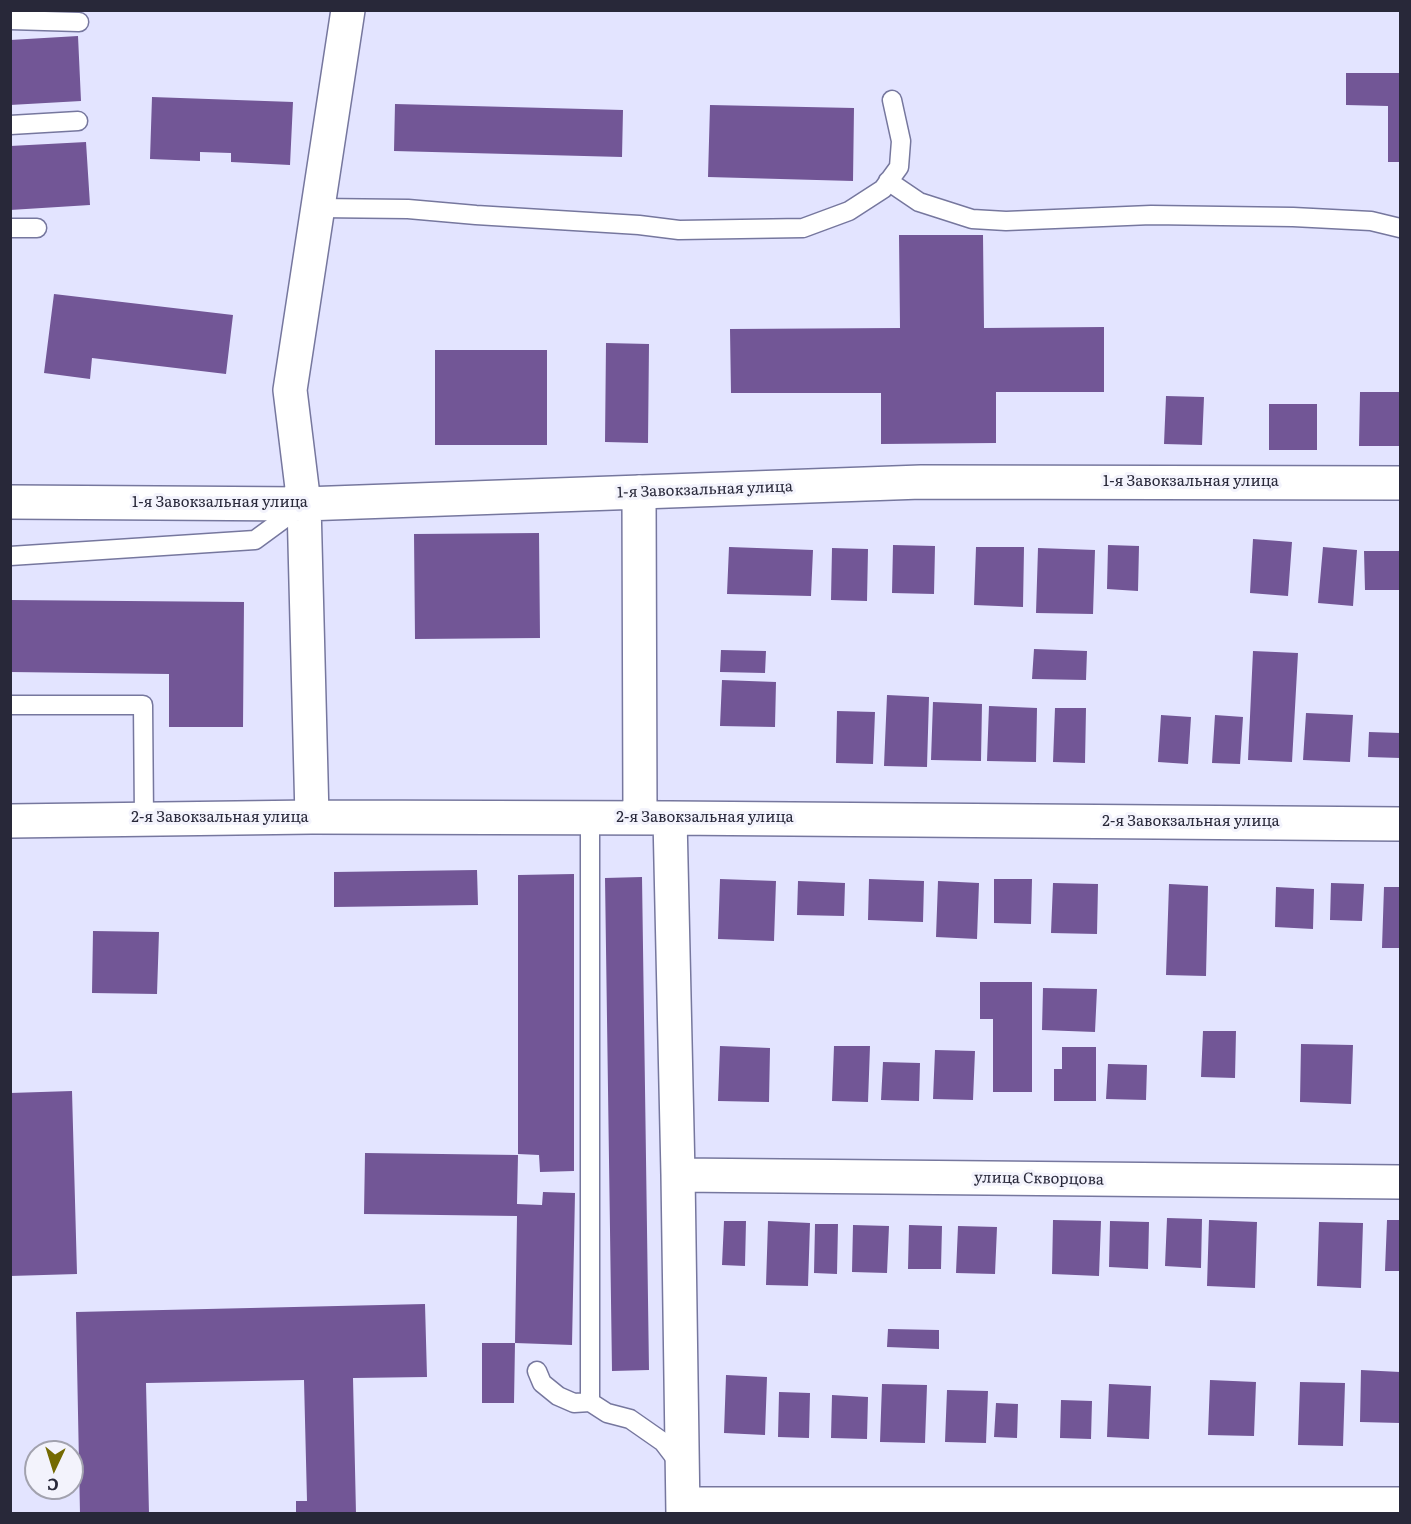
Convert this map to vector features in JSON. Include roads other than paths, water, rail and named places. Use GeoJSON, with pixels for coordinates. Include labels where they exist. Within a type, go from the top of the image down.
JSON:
{"type":"FeatureCollection","features":[{"type":"Feature","properties":{"kind":"street"},"geometry":{"type":"LineString","coordinates":[[312,817],[304,504],[290,390],[348,10]]}},
{"type":"Feature","properties":{"kind":"street","name":"1-я Завокзальная улица"},"geometry":{"type":"LineString","coordinates":[[10,501],[304,504],[921,482],[1401,483]]}},
{"type":"Feature","properties":{"kind":"street"},"geometry":{"type":"LineString","coordinates":[[639,492],[655,818],[678,1175],[683,1509],[1401,1504]]}},
{"type":"Feature","properties":{"kind":"street","name":"2-я Завокзальная улица"},"geometry":{"type":"LineString","coordinates":[[10,821],[312,817],[1401,824]]}},
{"type":"Feature","properties":{"kind":"street","name":"улица Скворцова"},"geometry":{"type":"LineString","coordinates":[[678,1175],[1401,1182]]}},
{"type":"Feature","properties":{"kind":"lane"},"geometry":{"type":"LineString","coordinates":[[10,20],[79,22]]}},
{"type":"Feature","properties":{"kind":"lane"},"geometry":{"type":"LineString","coordinates":[[318,208],[408,209],[639,225],[679,230],[803,228],[849,211],[883,189],[899,167],[901,141],[892,100]]}},
{"type":"Feature","properties":{"kind":"lane"},"geometry":{"type":"LineString","coordinates":[[10,125],[78,121]]}},
{"type":"Feature","properties":{"kind":"lane"},"geometry":{"type":"LineString","coordinates":[[888,181],[919,202],[972,219],[1006,221],[1151,215],[1293,217],[1371,221],[1401,228]]}},
{"type":"Feature","properties":{"kind":"lane"},"geometry":{"type":"LineString","coordinates":[[10,228],[37,228]]}},
{"type":"Feature","properties":{"kind":"lane"},"geometry":{"type":"LineString","coordinates":[[10,556],[255,540],[304,504]]}},
{"type":"Feature","properties":{"kind":"lane"},"geometry":{"type":"LineString","coordinates":[[10,705],[143,705],[144,818]]}},
{"type":"Feature","properties":{"kind":"lane"},"geometry":{"type":"LineString","coordinates":[[590,818],[590,1402]]}},
{"type":"Feature","properties":{"kind":"lane"},"geometry":{"type":"LineString","coordinates":[[537,1371],[542,1383],[558,1396],[574,1403],[590,1402],[608,1413],[630,1419],[663,1442],[682,1467]]}}]}
